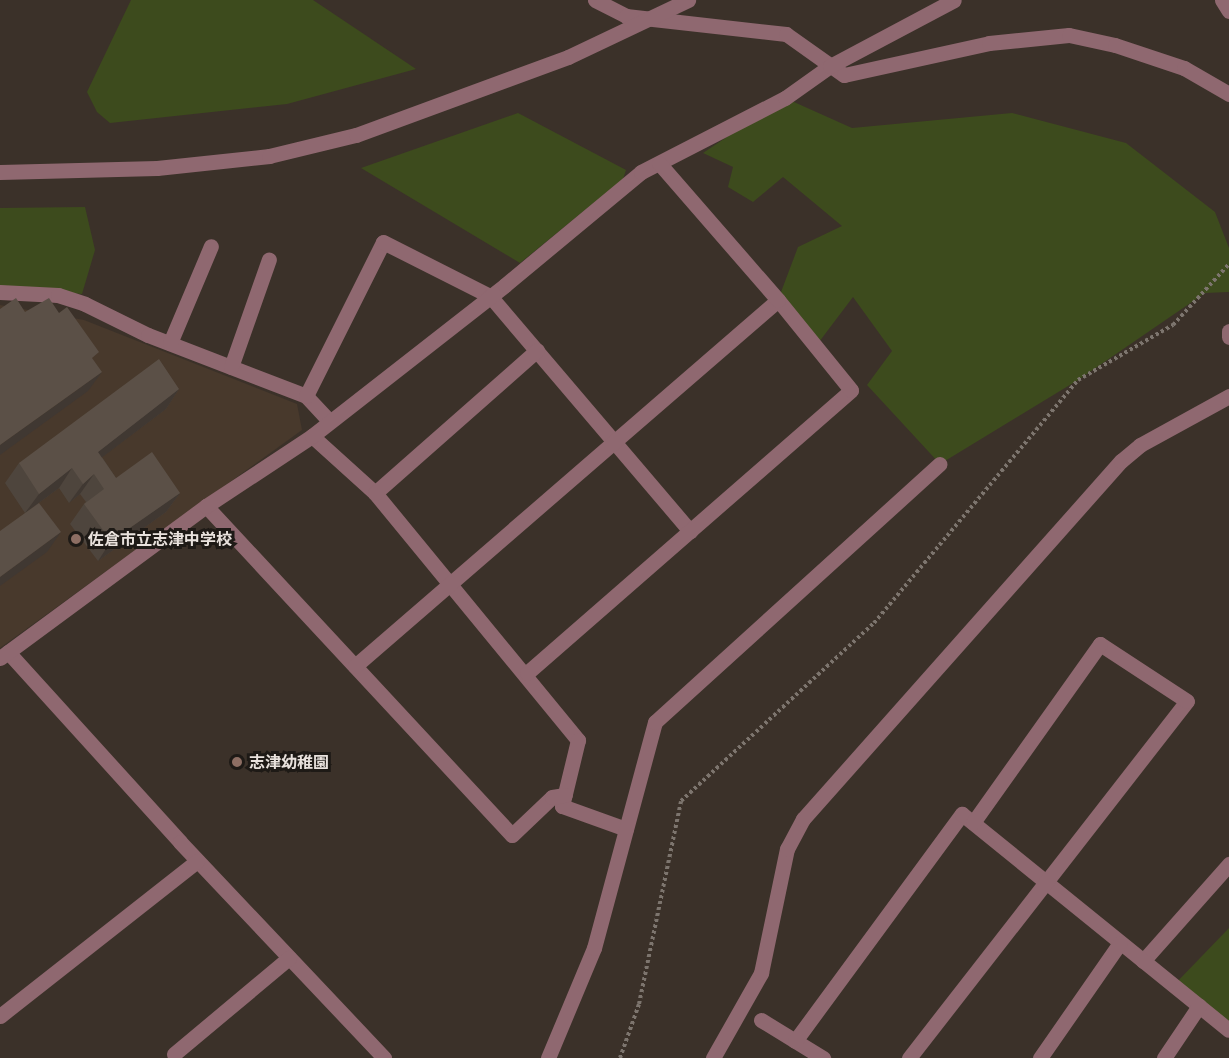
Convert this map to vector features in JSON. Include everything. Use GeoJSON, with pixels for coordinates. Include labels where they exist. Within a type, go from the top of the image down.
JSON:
{"type":"FeatureCollection","features":[{"type":"Feature","properties":{"kind":"street"},"geometry":{"type":"LineString","coordinates":[[595,0],[626,16],[786,34],[837,73],[852,75],[988,43],[1069,35],[1115,45],[1184,68],[1229,94]]}},
{"type":"Feature","properties":{"kind":"street"},"geometry":{"type":"LineString","coordinates":[[0,172],[157,168],[269,156],[356,135],[568,57],[688,0]]}},
{"type":"Feature","properties":{"kind":"street"},"geometry":{"type":"LineString","coordinates":[[384,1058],[4,655],[206,506],[312,436],[328,421],[490,296],[641,172],[785,98],[830,66],[954,0]]}},
{"type":"Feature","properties":{"kind":"street"},"geometry":{"type":"LineString","coordinates":[[1222,0],[1229,11]]}},
{"type":"Feature","properties":{"kind":"street"},"geometry":{"type":"LineString","coordinates":[[527,673],[851,390],[778,300],[659,163]]}},
{"type":"Feature","properties":{"kind":"street"},"geometry":{"type":"LineString","coordinates":[[306,396],[383,242],[490,296],[615,440],[690,531]]}},
{"type":"Feature","properties":{"kind":"street"},"geometry":{"type":"LineString","coordinates":[[170,343],[211,246]]}},
{"type":"Feature","properties":{"kind":"street"},"geometry":{"type":"LineString","coordinates":[[231,367],[269,259]]}},
{"type":"Feature","properties":{"kind":"street"},"geometry":{"type":"LineString","coordinates":[[0,291],[58,296],[306,396],[328,421]]}},
{"type":"Feature","properties":{"kind":"street"},"geometry":{"type":"LineString","coordinates":[[355,666],[778,300]]}},
{"type":"Feature","properties":{"kind":"street"},"geometry":{"type":"LineString","coordinates":[[1229,331],[1229,338]]}},
{"type":"Feature","properties":{"kind":"street"},"geometry":{"type":"LineString","coordinates":[[375,493],[537,350]]}},
{"type":"Feature","properties":{"kind":"street"},"geometry":{"type":"LineString","coordinates":[[713,1058],[761,973],[788,849],[803,819],[1121,461],[1140,445],[1229,396]]}},
{"type":"Feature","properties":{"kind":"street"},"geometry":{"type":"LineString","coordinates":[[312,436],[375,493],[527,673],[578,740],[562,806],[626,829]]}},
{"type":"Feature","properties":{"kind":"street"},"geometry":{"type":"LineString","coordinates":[[548,1058],[594,948],[655,722],[940,464]]}},
{"type":"Feature","properties":{"kind":"street"},"geometry":{"type":"LineString","coordinates":[[206,506],[513,836],[552,797],[565,795]]}},
{"type":"Feature","properties":{"kind":"street"},"geometry":{"type":"LineString","coordinates":[[909,1058],[1187,701],[1100,644],[973,823]]}},
{"type":"Feature","properties":{"kind":"street"},"geometry":{"type":"LineString","coordinates":[[795,1041],[962,814],[1229,1030]]}},
{"type":"Feature","properties":{"kind":"street"},"geometry":{"type":"LineString","coordinates":[[0,1016],[197,861]]}},
{"type":"Feature","properties":{"kind":"street"},"geometry":{"type":"LineString","coordinates":[[1143,962],[1229,864]]}},
{"type":"Feature","properties":{"kind":"street"},"geometry":{"type":"LineString","coordinates":[[1040,1058],[1120,943]]}},
{"type":"Feature","properties":{"kind":"street"},"geometry":{"type":"LineString","coordinates":[[174,1054],[289,958]]}},
{"type":"Feature","properties":{"kind":"street"},"geometry":{"type":"LineString","coordinates":[[1164,1058],[1199,1006]]}},
{"type":"Feature","properties":{"kind":"street"},"geometry":{"type":"LineString","coordinates":[[761,1020],[823,1058]]}},
{"type":"Feature","properties":{"kind":"path"},"geometry":{"type":"LineString","coordinates":[[620,1058],[639,1004],[681,801],[874,623],[1078,380],[1173,325],[1229,264]]}},
{"type":"Feature","properties":{"kind":"shaded area","name":"佐倉市立志津中学校"},"geometry":{"type":"Polygon","coordinates":[[[0,305],[84,320],[297,404],[302,430],[0,648],[0,305]]]}},
{"type":"Feature","properties":{"kind":"green space"},"geometry":{"type":"Polygon","coordinates":[[[131,0],[313,0],[416,69],[287,104],[110,123],[97,112],[87,92],[131,0]]]}},
{"type":"Feature","properties":{"kind":"green space"},"geometry":{"type":"Polygon","coordinates":[[[785,98],[852,128],[1012,113],[1126,143],[1215,212],[1229,248],[1229,292],[1205,293],[1078,380],[940,464],[867,385],[892,351],[853,297],[816,346],[778,300],[798,247],[842,226],[783,177],[753,202],[728,187],[733,167],[703,153],[785,98]]]}},
{"type":"Feature","properties":{"kind":"green space"},"geometry":{"type":"Polygon","coordinates":[[[518,113],[626,170],[623,179],[520,263],[361,168],[518,113]]]}},
{"type":"Feature","properties":{"kind":"green space"},"geometry":{"type":"Polygon","coordinates":[[[85,207],[95,250],[82,294],[0,286],[0,208],[85,207]]]}},
{"type":"Feature","properties":{"kind":"green space"},"geometry":{"type":"Polygon","coordinates":[[[1229,928],[1229,1030],[1173,986],[1229,928]]]}},
{"type":"Feature","properties":{"kind":"building"},"geometry":{"type":"Polygon","coordinates":[[[16,298],[25,312],[49,298],[59,313],[67,307],[99,352],[92,358],[102,372],[0,445],[0,309],[16,298]]]}},
{"type":"Feature","properties":{"kind":"building"},"geometry":{"type":"Polygon","coordinates":[[[159,359],[179,389],[98,452],[116,478],[152,452],[180,493],[111,541],[84,504],[104,489],[94,474],[83,484],[72,468],[39,494],[19,463],[159,359]]]}},
{"type":"Feature","properties":{"kind":"building"},"geometry":{"type":"Polygon","coordinates":[[[39,503],[61,532],[0,577],[0,531],[39,503]]]}},
{"type":"Feature","properties":{"kind":"place","name":"佐倉市立志津中学校"},"geometry":{"type":"Point","coordinates":[76,539]}},
{"type":"Feature","properties":{"kind":"place","name":"志津幼稚園"},"geometry":{"type":"Point","coordinates":[237,762]}}]}
